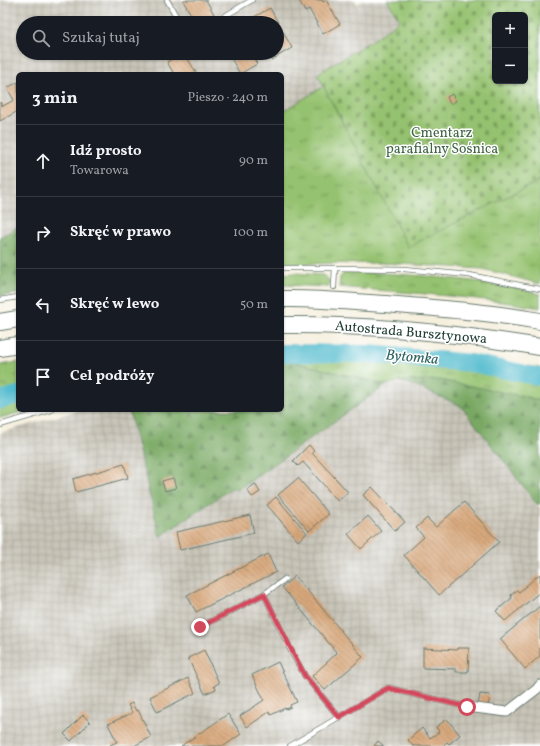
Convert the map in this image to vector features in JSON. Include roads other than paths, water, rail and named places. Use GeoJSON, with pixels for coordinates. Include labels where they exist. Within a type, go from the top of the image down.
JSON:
{"type":"FeatureCollection","features":[{"type":"Feature","properties":{"kind":"highway","name":"Autostrada Bursztynowa"},"geometry":{"type":"LineString","coordinates":[[284,299],[427,307],[511,315],[540,321]]}},
{"type":"Feature","properties":{"kind":"highway"},"geometry":{"type":"LineString","coordinates":[[0,322],[16,319]]}},
{"type":"Feature","properties":{"kind":"highway","name":"Autostrada Bursztynowa"},"geometry":{"type":"LineString","coordinates":[[284,325],[355,327],[424,332],[540,347]]}},
{"type":"Feature","properties":{"kind":"highway"},"geometry":{"type":"LineString","coordinates":[[0,348],[16,345]]}},
{"type":"Feature","properties":{"kind":"street"},"geometry":{"type":"LineString","coordinates":[[467,707],[507,712],[540,685]]}},
{"type":"Feature","properties":{"kind":"lane"},"geometry":{"type":"LineString","coordinates":[[167,0],[176,16]]}},
{"type":"Feature","properties":{"kind":"lane"},"geometry":{"type":"LineString","coordinates":[[225,16],[252,0]]}},
{"type":"Feature","properties":{"kind":"lane"},"geometry":{"type":"LineString","coordinates":[[284,268],[404,269],[470,275],[540,289]]}},
{"type":"Feature","properties":{"kind":"lane"},"geometry":{"type":"LineString","coordinates":[[334,287],[335,268]]}},
{"type":"Feature","properties":{"kind":"lane"},"geometry":{"type":"LineString","coordinates":[[0,300],[16,297]]}},
{"type":"Feature","properties":{"kind":"lane"},"geometry":{"type":"LineString","coordinates":[[0,424],[44,412]]}},
{"type":"Feature","properties":{"kind":"lane"},"geometry":{"type":"LineString","coordinates":[[200,627],[264,594],[284,579]]}},
{"type":"Feature","properties":{"kind":"lane"},"geometry":{"type":"LineString","coordinates":[[264,594],[305,676],[339,717]]}},
{"type":"Feature","properties":{"kind":"lane"},"geometry":{"type":"LineString","coordinates":[[290,746],[388,688],[467,707]]}},
{"type":"Feature","properties":{"kind":"waterway","name":"Bytomka"},"geometry":{"type":"LineString","coordinates":[[284,353],[368,354],[471,363],[540,377]]}},
{"type":"Feature","properties":{"kind":"waterway","name":"Bytomka"},"geometry":{"type":"LineString","coordinates":[[0,400],[16,396]]}},
{"type":"Feature","properties":{"kind":"park label","name":"Cmentarz parafialny Sośnica"},"geometry":{"type":"Point","coordinates":[442,142]}}]}
